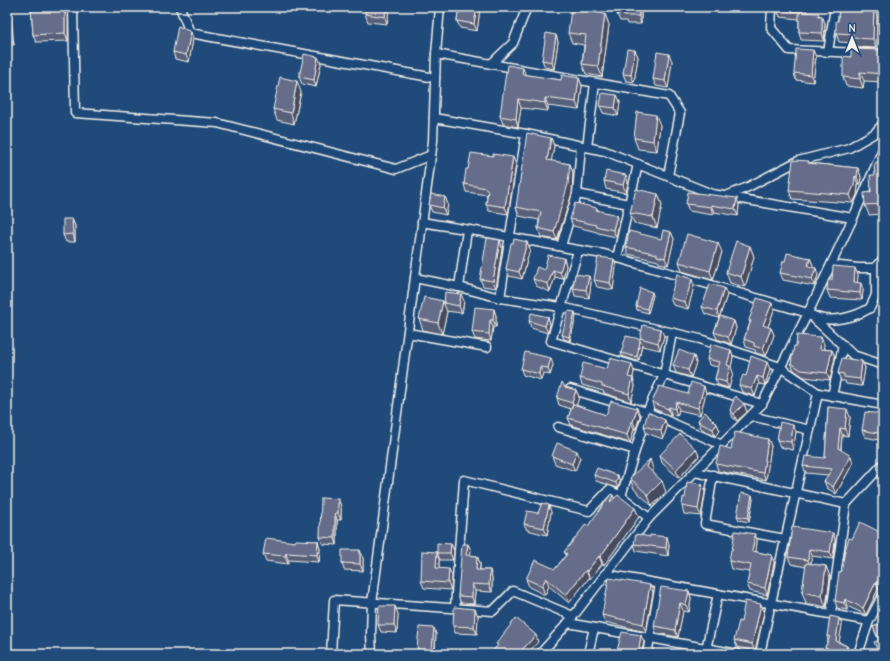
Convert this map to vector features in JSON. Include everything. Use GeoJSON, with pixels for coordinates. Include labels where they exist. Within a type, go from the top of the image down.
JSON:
{"type":"FeatureCollection","features":[{"type":"Feature","properties":{"kind":"street"},"geometry":{"type":"LineString","coordinates":[[73,7],[75,113],[217,123],[396,168],[431,154]]}},
{"type":"Feature","properties":{"kind":"street"},"geometry":{"type":"LineString","coordinates":[[180,7],[190,33],[435,78]]}},
{"type":"Feature","properties":{"kind":"street"},"geometry":{"type":"LineString","coordinates":[[372,654],[372,603],[431,154],[440,7]]}},
{"type":"Feature","properties":{"kind":"street"},"geometry":{"type":"LineString","coordinates":[[491,64],[513,43],[527,7]]}},
{"type":"Feature","properties":{"kind":"street"},"geometry":{"type":"LineString","coordinates":[[772,7],[771,28],[789,50],[883,54]]}},
{"type":"Feature","properties":{"kind":"street"},"geometry":{"type":"LineString","coordinates":[[828,52],[835,7]]}},
{"type":"Feature","properties":{"kind":"street"},"geometry":{"type":"LineString","coordinates":[[436,54],[669,96],[680,113],[668,176]]}},
{"type":"Feature","properties":{"kind":"street"},"geometry":{"type":"LineString","coordinates":[[561,246],[577,194],[595,83]]}},
{"type":"Feature","properties":{"kind":"street"},"geometry":{"type":"LineString","coordinates":[[434,118],[526,134],[605,151],[712,194],[853,218]]}},
{"type":"Feature","properties":{"kind":"street"},"geometry":{"type":"LineString","coordinates":[[726,196],[748,187],[798,161],[849,148],[875,134],[883,124]]}},
{"type":"Feature","properties":{"kind":"street"},"geometry":{"type":"LineString","coordinates":[[500,298],[511,237],[526,134]]}},
{"type":"Feature","properties":{"kind":"street"},"geometry":{"type":"LineString","coordinates":[[540,654],[570,619],[649,518],[762,404],[831,265],[883,149]]}},
{"type":"Feature","properties":{"kind":"street"},"geometry":{"type":"LineString","coordinates":[[617,258],[638,164]]}},
{"type":"Feature","properties":{"kind":"street"},"geometry":{"type":"LineString","coordinates":[[577,194],[629,204]]}},
{"type":"Feature","properties":{"kind":"street"},"geometry":{"type":"LineString","coordinates":[[422,222],[561,246],[578,251],[604,254],[808,313],[822,319],[846,318],[870,308],[876,294],[876,268],[883,260]]}},
{"type":"Feature","properties":{"kind":"street"},"geometry":{"type":"LineString","coordinates":[[459,287],[467,230]]}},
{"type":"Feature","properties":{"kind":"street"},"geometry":{"type":"LineString","coordinates":[[578,251],[551,341],[762,404]]}},
{"type":"Feature","properties":{"kind":"street"},"geometry":{"type":"LineString","coordinates":[[831,265],[876,268]]}},
{"type":"Feature","properties":{"kind":"street"},"geometry":{"type":"LineString","coordinates":[[415,278],[459,287],[500,298],[561,307],[700,339],[780,367],[818,393],[883,405]]}},
{"type":"Feature","properties":{"kind":"street"},"geometry":{"type":"LineString","coordinates":[[808,313],[853,355],[883,364]]}},
{"type":"Feature","properties":{"kind":"street"},"geometry":{"type":"LineString","coordinates":[[408,333],[487,347]]}},
{"type":"Feature","properties":{"kind":"street"},"geometry":{"type":"LineString","coordinates":[[621,496],[647,412],[664,375],[672,333]]}},
{"type":"Feature","properties":{"kind":"street"},"geometry":{"type":"LineString","coordinates":[[832,396],[842,345]]}},
{"type":"Feature","properties":{"kind":"street"},"geometry":{"type":"LineString","coordinates":[[570,389],[647,412],[722,445]]}},
{"type":"Feature","properties":{"kind":"street"},"geometry":{"type":"LineString","coordinates":[[760,654],[770,603],[818,393]]}},
{"type":"Feature","properties":{"kind":"street"},"geometry":{"type":"LineString","coordinates":[[751,416],[810,430]]}},
{"type":"Feature","properties":{"kind":"street"},"geometry":{"type":"LineString","coordinates":[[558,426],[635,450]]}},
{"type":"Feature","properties":{"kind":"street"},"geometry":{"type":"LineString","coordinates":[[831,613],[846,504],[883,464]]}},
{"type":"Feature","properties":{"kind":"street"},"geometry":{"type":"LineString","coordinates":[[695,472],[796,492],[846,504]]}},
{"type":"Feature","properties":{"kind":"street"},"geometry":{"type":"LineString","coordinates":[[713,475],[705,524],[785,539]]}},
{"type":"Feature","properties":{"kind":"street"},"geometry":{"type":"LineString","coordinates":[[455,608],[464,480],[589,511],[609,490],[621,496],[649,518]]}},
{"type":"Feature","properties":{"kind":"street"},"geometry":{"type":"LineString","coordinates":[[605,574],[831,613],[869,621]]}},
{"type":"Feature","properties":{"kind":"street"},"geometry":{"type":"LineString","coordinates":[[646,654],[660,584]]}},
{"type":"Feature","properties":{"kind":"street"},"geometry":{"type":"LineString","coordinates":[[331,654],[334,600],[493,611],[513,591],[570,619],[594,628],[650,638],[706,651],[738,654]]}},
{"type":"Feature","properties":{"kind":"street"},"geometry":{"type":"LineString","coordinates":[[706,651],[718,594]]}},
{"type":"Feature","properties":{"kind":"street"},"geometry":{"type":"LineString","coordinates":[[858,654],[869,621],[880,607],[883,595]]}},
{"type":"Feature","properties":{"kind":"street"},"geometry":{"type":"LineString","coordinates":[[588,654],[594,628]]}},
{"type":"Feature","properties":{"kind":"building"},"geometry":{"type":"Polygon","coordinates":[[[8,7],[11,38],[7,38],[8,7]]]}},
{"type":"Feature","properties":{"kind":"building"},"geometry":{"type":"Polygon","coordinates":[[[31,7],[65,7],[65,33],[33,35],[31,7]]]}},
{"type":"Feature","properties":{"kind":"building"},"geometry":{"type":"Polygon","coordinates":[[[366,7],[386,7],[385,17],[365,14],[366,7]]]}},
{"type":"Feature","properties":{"kind":"building"},"geometry":{"type":"Polygon","coordinates":[[[459,7],[477,7],[474,24],[457,21],[459,7]]]}},
{"type":"Feature","properties":{"kind":"building"},"geometry":{"type":"Polygon","coordinates":[[[617,7],[638,7],[639,16],[624,16],[624,14],[617,14],[617,7]]]}},
{"type":"Feature","properties":{"kind":"building"},"geometry":{"type":"Polygon","coordinates":[[[777,7],[803,7],[803,12],[819,13],[818,16],[822,16],[822,33],[799,32],[799,12],[801,12],[777,10],[777,7]]]}},
{"type":"Feature","properties":{"kind":"building"},"geometry":{"type":"Polygon","coordinates":[[[839,7],[874,7],[873,39],[852,38],[853,34],[836,33],[836,21],[838,21],[839,7]]]}},
{"type":"Feature","properties":{"kind":"building"},"geometry":{"type":"Polygon","coordinates":[[[571,9],[605,14],[598,66],[582,64],[586,35],[568,33],[571,9]]]}},
{"type":"Feature","properties":{"kind":"building"},"geometry":{"type":"Polygon","coordinates":[[[178,26],[191,32],[186,55],[173,52],[178,26]]]}},
{"type":"Feature","properties":{"kind":"building"},"geometry":{"type":"Polygon","coordinates":[[[546,33],[556,35],[552,62],[542,60],[546,33]]]}},
{"type":"Feature","properties":{"kind":"building"},"geometry":{"type":"Polygon","coordinates":[[[627,49],[635,50],[631,75],[623,74],[627,49]]]}},
{"type":"Feature","properties":{"kind":"building"},"geometry":{"type":"Polygon","coordinates":[[[796,49],[813,50],[811,75],[794,73],[796,49]]]}},
{"type":"Feature","properties":{"kind":"building"},"geometry":{"type":"Polygon","coordinates":[[[851,49],[883,50],[883,74],[860,72],[860,79],[843,77],[843,56],[851,57],[851,49]]]}},
{"type":"Feature","properties":{"kind":"building"},"geometry":{"type":"Polygon","coordinates":[[[657,52],[669,54],[665,81],[653,79],[657,52]]]}},
{"type":"Feature","properties":{"kind":"building"},"geometry":{"type":"Polygon","coordinates":[[[304,54],[318,57],[314,80],[299,77],[304,54]]]}},
{"type":"Feature","properties":{"kind":"building"},"geometry":{"type":"Polygon","coordinates":[[[508,65],[523,68],[522,74],[561,80],[562,75],[579,78],[576,102],[545,98],[545,103],[518,99],[516,119],[500,116],[508,65]]]}},
{"type":"Feature","properties":{"kind":"building"},"geometry":{"type":"Polygon","coordinates":[[[280,77],[297,81],[291,113],[273,109],[280,77]]]}},
{"type":"Feature","properties":{"kind":"building"},"geometry":{"type":"Polygon","coordinates":[[[602,93],[617,95],[615,108],[600,106],[602,93]]]}},
{"type":"Feature","properties":{"kind":"building"},"geometry":{"type":"Polygon","coordinates":[[[637,112],[656,115],[653,141],[634,138],[637,112]]]}},
{"type":"Feature","properties":{"kind":"building"},"geometry":{"type":"Polygon","coordinates":[[[527,133],[551,138],[547,160],[570,164],[568,184],[554,232],[538,228],[541,212],[516,207],[527,133]]]}},
{"type":"Feature","properties":{"kind":"building"},"geometry":{"type":"Polygon","coordinates":[[[882,147],[883,204],[865,205],[864,193],[871,192],[870,175],[875,175],[874,166],[876,162],[881,162],[880,152],[882,147]]]}},
{"type":"Feature","properties":{"kind":"building"},"geometry":{"type":"Polygon","coordinates":[[[471,153],[513,157],[505,207],[486,204],[488,190],[486,190],[486,188],[464,184],[466,169],[468,169],[471,153]]]}},
{"type":"Feature","properties":{"kind":"building"},"geometry":{"type":"Polygon","coordinates":[[[793,160],[858,168],[857,177],[855,176],[854,186],[850,195],[789,190],[793,160]]]}},
{"type":"Feature","properties":{"kind":"building"},"geometry":{"type":"Polygon","coordinates":[[[606,171],[626,175],[623,185],[604,181],[606,171]]]}},
{"type":"Feature","properties":{"kind":"building"},"geometry":{"type":"Polygon","coordinates":[[[636,189],[658,194],[653,217],[630,213],[636,189]]]}},
{"type":"Feature","properties":{"kind":"building"},"geometry":{"type":"Polygon","coordinates":[[[688,192],[737,198],[735,209],[711,205],[711,207],[686,204],[688,192]]]}},
{"type":"Feature","properties":{"kind":"building"},"geometry":{"type":"Polygon","coordinates":[[[431,194],[445,197],[443,208],[429,205],[431,194]]]}},
{"type":"Feature","properties":{"kind":"building"},"geometry":{"type":"Polygon","coordinates":[[[575,203],[597,208],[596,210],[617,215],[613,230],[570,219],[575,203]]]}},
{"type":"Feature","properties":{"kind":"building"},"geometry":{"type":"Polygon","coordinates":[[[63,219],[72,219],[73,234],[63,235],[63,219]]]}},
{"type":"Feature","properties":{"kind":"building"},"geometry":{"type":"Polygon","coordinates":[[[663,230],[671,232],[665,258],[657,256],[657,254],[626,247],[629,231],[661,239],[663,230]]]}},
{"type":"Feature","properties":{"kind":"building"},"geometry":{"type":"Polygon","coordinates":[[[687,234],[718,243],[710,271],[679,262],[687,234]]]}},
{"type":"Feature","properties":{"kind":"building"},"geometry":{"type":"Polygon","coordinates":[[[487,238],[500,240],[493,281],[480,279],[487,238]]]}},
{"type":"Feature","properties":{"kind":"building"},"geometry":{"type":"Polygon","coordinates":[[[514,239],[527,242],[519,272],[506,269],[511,243],[513,243],[514,239]]]}},
{"type":"Feature","properties":{"kind":"building"},"geometry":{"type":"Polygon","coordinates":[[[736,241],[750,246],[741,277],[726,272],[736,241]]]}},
{"type":"Feature","properties":{"kind":"building"},"geometry":{"type":"Polygon","coordinates":[[[787,253],[810,258],[808,266],[816,268],[812,279],[780,273],[787,253]]]}},
{"type":"Feature","properties":{"kind":"building"},"geometry":{"type":"Polygon","coordinates":[[[548,255],[564,258],[560,272],[553,270],[548,284],[533,279],[537,267],[544,270],[548,255]]]}},
{"type":"Feature","properties":{"kind":"building"},"geometry":{"type":"Polygon","coordinates":[[[598,257],[614,259],[610,283],[594,280],[598,257]]]}},
{"type":"Feature","properties":{"kind":"building"},"geometry":{"type":"Polygon","coordinates":[[[833,266],[855,268],[854,282],[861,283],[860,293],[827,290],[828,280],[832,280],[833,266]]]}},
{"type":"Feature","properties":{"kind":"building"},"geometry":{"type":"Polygon","coordinates":[[[575,274],[589,276],[586,290],[573,288],[575,274]]]}},
{"type":"Feature","properties":{"kind":"building"},"geometry":{"type":"Polygon","coordinates":[[[677,274],[692,279],[685,302],[670,298],[677,274]]]}},
{"type":"Feature","properties":{"kind":"building"},"geometry":{"type":"Polygon","coordinates":[[[710,284],[724,288],[717,311],[702,307],[710,284]]]}},
{"type":"Feature","properties":{"kind":"building"},"geometry":{"type":"Polygon","coordinates":[[[640,288],[652,292],[647,309],[636,306],[640,288]]]}},
{"type":"Feature","properties":{"kind":"building"},"geometry":{"type":"Polygon","coordinates":[[[445,292],[461,294],[459,306],[444,303],[445,292]]]}},
{"type":"Feature","properties":{"kind":"building"},"geometry":{"type":"Polygon","coordinates":[[[424,297],[443,301],[438,323],[419,319],[424,297]]]}},
{"type":"Feature","properties":{"kind":"building"},"geometry":{"type":"Polygon","coordinates":[[[757,298],[772,303],[763,325],[771,328],[763,349],[754,346],[754,343],[744,339],[751,321],[749,320],[757,298]]]}},
{"type":"Feature","properties":{"kind":"building"},"geometry":{"type":"Polygon","coordinates":[[[475,307],[494,309],[493,320],[490,320],[489,334],[472,332],[475,307]]]}},
{"type":"Feature","properties":{"kind":"building"},"geometry":{"type":"Polygon","coordinates":[[[568,311],[575,312],[569,337],[562,335],[568,311]]]}},
{"type":"Feature","properties":{"kind":"building"},"geometry":{"type":"Polygon","coordinates":[[[531,313],[548,317],[545,326],[529,321],[531,313]]]}},
{"type":"Feature","properties":{"kind":"building"},"geometry":{"type":"Polygon","coordinates":[[[720,316],[734,321],[728,337],[714,332],[720,316]]]}},
{"type":"Feature","properties":{"kind":"building"},"geometry":{"type":"Polygon","coordinates":[[[643,325],[661,329],[658,343],[640,338],[643,325]]]}},
{"type":"Feature","properties":{"kind":"building"},"geometry":{"type":"Polygon","coordinates":[[[797,335],[821,337],[820,349],[832,350],[827,373],[801,370],[791,363],[794,346],[796,346],[797,335]]]}},
{"type":"Feature","properties":{"kind":"building"},"geometry":{"type":"Polygon","coordinates":[[[626,336],[640,339],[636,357],[621,353],[626,336]]]}},
{"type":"Feature","properties":{"kind":"building"},"geometry":{"type":"Polygon","coordinates":[[[711,344],[731,350],[727,365],[730,366],[726,382],[715,379],[720,362],[707,359],[711,344]]]}},
{"type":"Feature","properties":{"kind":"building"},"geometry":{"type":"Polygon","coordinates":[[[679,350],[694,356],[688,370],[673,365],[679,350]]]}},
{"type":"Feature","properties":{"kind":"building"},"geometry":{"type":"Polygon","coordinates":[[[525,352],[551,358],[548,368],[540,367],[539,374],[521,369],[525,352]]]}},
{"type":"Feature","properties":{"kind":"building"},"geometry":{"type":"Polygon","coordinates":[[[751,356],[767,362],[763,378],[757,376],[752,389],[739,385],[743,375],[746,376],[751,356]]]}},
{"type":"Feature","properties":{"kind":"building"},"geometry":{"type":"Polygon","coordinates":[[[610,358],[632,364],[628,377],[633,378],[629,394],[580,378],[583,363],[607,369],[610,358]]]}},
{"type":"Feature","properties":{"kind":"building"},"geometry":{"type":"Polygon","coordinates":[[[842,358],[862,361],[860,379],[844,377],[844,374],[838,373],[842,358]]]}},
{"type":"Feature","properties":{"kind":"building"},"geometry":{"type":"Polygon","coordinates":[[[562,382],[565,387],[576,390],[572,403],[557,398],[562,382]]]}},
{"type":"Feature","properties":{"kind":"building"},"geometry":{"type":"Polygon","coordinates":[[[691,382],[704,386],[698,408],[676,402],[675,409],[669,407],[668,409],[652,402],[659,386],[688,394],[691,382]]]}},
{"type":"Feature","properties":{"kind":"building"},"geometry":{"type":"Polygon","coordinates":[[[735,396],[744,404],[734,414],[730,410],[735,396]]]}},
{"type":"Feature","properties":{"kind":"building"},"geometry":{"type":"Polygon","coordinates":[[[611,401],[637,408],[627,435],[568,418],[573,404],[606,415],[611,401]]]}},
{"type":"Feature","properties":{"kind":"building"},"geometry":{"type":"Polygon","coordinates":[[[828,407],[847,409],[845,429],[840,428],[838,448],[851,456],[833,487],[824,481],[832,469],[803,466],[805,456],[825,458],[828,407]]]}},
{"type":"Feature","properties":{"kind":"building"},"geometry":{"type":"Polygon","coordinates":[[[648,412],[665,420],[661,431],[644,426],[648,412]]]}},
{"type":"Feature","properties":{"kind":"building"},"geometry":{"type":"Polygon","coordinates":[[[705,412],[717,424],[713,429],[702,424],[698,420],[705,412]]]}},
{"type":"Feature","properties":{"kind":"building"},"geometry":{"type":"Polygon","coordinates":[[[865,412],[883,414],[883,434],[862,430],[865,412]]]}},
{"type":"Feature","properties":{"kind":"building"},"geometry":{"type":"Polygon","coordinates":[[[780,422],[793,425],[791,442],[777,440],[780,422]]]}},
{"type":"Feature","properties":{"kind":"building"},"geometry":{"type":"Polygon","coordinates":[[[735,432],[768,439],[763,473],[716,464],[720,446],[731,449],[735,432]]]}},
{"type":"Feature","properties":{"kind":"building"},"geometry":{"type":"Polygon","coordinates":[[[680,434],[696,449],[676,470],[660,455],[680,434]]]}},
{"type":"Feature","properties":{"kind":"building"},"geometry":{"type":"Polygon","coordinates":[[[557,443],[577,451],[572,464],[552,456],[557,443]]]}},
{"type":"Feature","properties":{"kind":"building"},"geometry":{"type":"Polygon","coordinates":[[[650,459],[647,467],[662,481],[648,495],[630,478],[650,459]]]}},
{"type":"Feature","properties":{"kind":"building"},"geometry":{"type":"Polygon","coordinates":[[[597,468],[618,476],[616,483],[594,475],[597,468]]]}},
{"type":"Feature","properties":{"kind":"building"},"geometry":{"type":"Polygon","coordinates":[[[687,482],[702,484],[698,509],[682,506],[683,497],[685,498],[687,482]]]}},
{"type":"Feature","properties":{"kind":"building"},"geometry":{"type":"Polygon","coordinates":[[[741,493],[752,495],[748,518],[737,516],[741,493]]]}},
{"type":"Feature","properties":{"kind":"building"},"geometry":{"type":"Polygon","coordinates":[[[611,494],[613,495],[610,502],[618,495],[635,508],[600,557],[599,556],[587,571],[586,570],[566,595],[546,578],[542,586],[526,579],[535,560],[555,569],[567,554],[564,552],[586,524],[588,526],[611,494]]]}},
{"type":"Feature","properties":{"kind":"building"},"geometry":{"type":"Polygon","coordinates":[[[321,498],[338,499],[338,513],[335,513],[335,538],[320,537],[321,498]]]}},
{"type":"Feature","properties":{"kind":"building"},"geometry":{"type":"Polygon","coordinates":[[[542,503],[549,505],[544,528],[524,524],[527,511],[538,513],[542,503]]]}},
{"type":"Feature","properties":{"kind":"building"},"geometry":{"type":"Polygon","coordinates":[[[860,522],[882,533],[883,531],[883,570],[863,608],[845,599],[844,603],[835,601],[839,572],[841,572],[845,550],[849,538],[852,539],[860,522]]]}},
{"type":"Feature","properties":{"kind":"building"},"geometry":{"type":"Polygon","coordinates":[[[792,527],[833,533],[830,552],[809,549],[808,560],[788,557],[792,527]]]}},
{"type":"Feature","properties":{"kind":"building"},"geometry":{"type":"Polygon","coordinates":[[[735,531],[755,534],[752,551],[772,555],[765,588],[747,584],[751,565],[729,561],[735,531]]]}},
{"type":"Feature","properties":{"kind":"building"},"geometry":{"type":"Polygon","coordinates":[[[636,534],[650,537],[650,535],[667,537],[666,548],[634,544],[636,534]]]}},
{"type":"Feature","properties":{"kind":"building"},"geometry":{"type":"Polygon","coordinates":[[[266,538],[295,542],[296,540],[318,541],[317,555],[286,553],[285,556],[263,554],[266,538]]]}},
{"type":"Feature","properties":{"kind":"building"},"geometry":{"type":"Polygon","coordinates":[[[437,543],[451,544],[450,553],[437,553],[437,543]]]}},
{"type":"Feature","properties":{"kind":"building"},"geometry":{"type":"Polygon","coordinates":[[[462,544],[468,544],[466,555],[477,556],[476,570],[490,570],[489,585],[472,584],[472,597],[458,596],[462,544]]]}},
{"type":"Feature","properties":{"kind":"building"},"geometry":{"type":"Polygon","coordinates":[[[342,550],[360,550],[360,564],[342,563],[342,550]]]}},
{"type":"Feature","properties":{"kind":"building"},"geometry":{"type":"Polygon","coordinates":[[[422,551],[437,552],[436,568],[449,569],[448,583],[421,581],[422,551]]]}},
{"type":"Feature","properties":{"kind":"building"},"geometry":{"type":"Polygon","coordinates":[[[806,563],[826,566],[822,596],[802,592],[806,563]]]}},
{"type":"Feature","properties":{"kind":"building"},"geometry":{"type":"Polygon","coordinates":[[[609,578],[650,585],[643,624],[602,615],[609,578]]]}},
{"type":"Feature","properties":{"kind":"building"},"geometry":{"type":"Polygon","coordinates":[[[661,587],[689,591],[686,605],[680,603],[675,630],[654,626],[661,587]]]}},
{"type":"Feature","properties":{"kind":"building"},"geometry":{"type":"Polygon","coordinates":[[[745,601],[761,604],[752,644],[734,640],[739,621],[741,622],[745,601]]]}},
{"type":"Feature","properties":{"kind":"building"},"geometry":{"type":"Polygon","coordinates":[[[379,606],[395,606],[394,625],[378,625],[379,606]]]}},
{"type":"Feature","properties":{"kind":"building"},"geometry":{"type":"Polygon","coordinates":[[[454,607],[475,609],[474,627],[453,626],[454,607]]]}},
{"type":"Feature","properties":{"kind":"building"},"geometry":{"type":"Polygon","coordinates":[[[830,616],[839,618],[836,641],[847,646],[844,654],[840,654],[825,647],[830,637],[827,636],[830,616]]]}},
{"type":"Feature","properties":{"kind":"building"},"geometry":{"type":"Polygon","coordinates":[[[516,618],[536,635],[518,654],[490,654],[498,645],[496,644],[516,618]]]}},
{"type":"Feature","properties":{"kind":"building"},"geometry":{"type":"Polygon","coordinates":[[[883,623],[883,637],[879,639],[873,627],[883,623]]]}},
{"type":"Feature","properties":{"kind":"building"},"geometry":{"type":"Polygon","coordinates":[[[419,627],[434,628],[432,650],[417,649],[419,627]]]}},
{"type":"Feature","properties":{"kind":"building"},"geometry":{"type":"Polygon","coordinates":[[[622,632],[641,635],[638,654],[616,654],[622,632]]]}},
{"type":"Feature","properties":{"kind":"building"},"geometry":{"type":"Polygon","coordinates":[[[883,639],[883,652],[879,654],[874,642],[883,639]]]}},
{"type":"Feature","properties":{"kind":"building"},"geometry":{"type":"Polygon","coordinates":[[[432,651],[445,652],[445,654],[431,654],[432,651]]]}}]}
